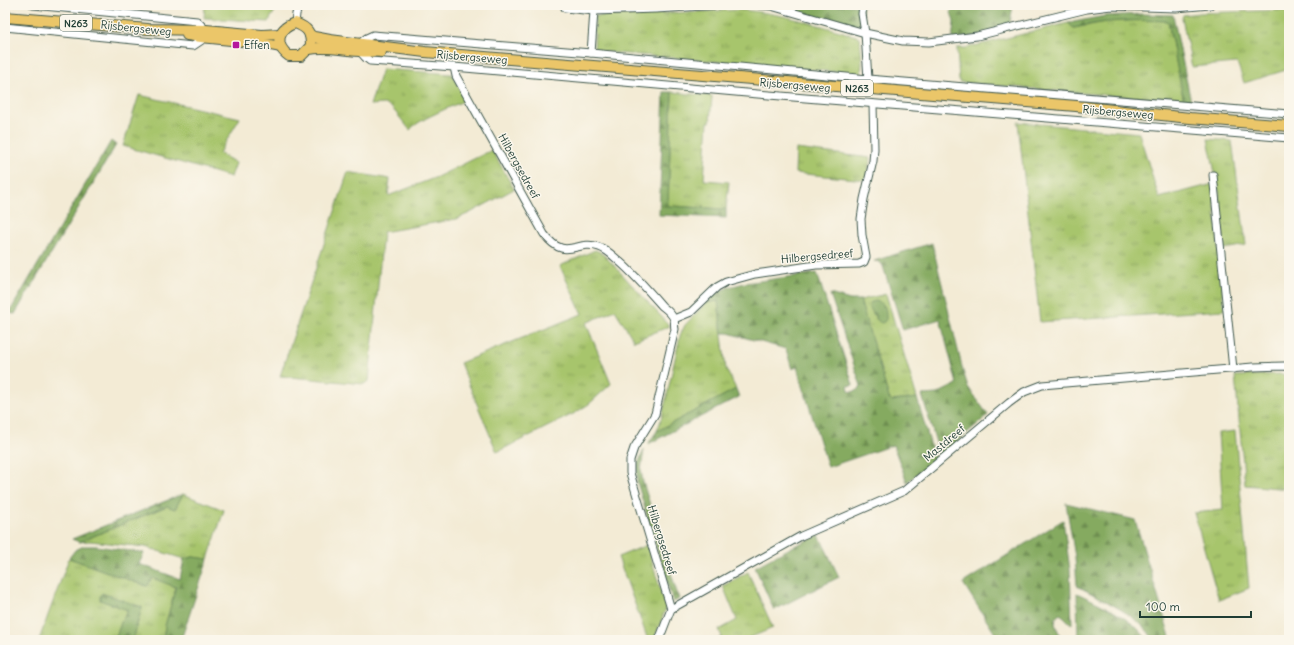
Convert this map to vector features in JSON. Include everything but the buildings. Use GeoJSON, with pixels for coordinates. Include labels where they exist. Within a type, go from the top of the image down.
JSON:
{"type":"FeatureCollection","features":[{"type":"Feature","properties":{"kind":"main road","name":"Rijsbergseweg"},"geometry":{"type":"LineString","coordinates":[[5,16],[205,34],[280,46]]}},
{"type":"Feature","properties":{"kind":"main road"},"geometry":{"type":"LineString","coordinates":[[280,46],[279,40],[284,29],[295,24]]}},
{"type":"Feature","properties":{"kind":"main road","name":"N263"},"geometry":{"type":"LineString","coordinates":[[295,24],[303,26],[307,29],[310,35]]}},
{"type":"Feature","properties":{"kind":"main road","name":"Rijsbergseweg"},"geometry":{"type":"LineString","coordinates":[[205,34],[281,34]]}},
{"type":"Feature","properties":{"kind":"main road"},"geometry":{"type":"LineString","coordinates":[[309,49],[311,46],[310,35]]}},
{"type":"Feature","properties":{"kind":"main road","name":"Rijsbergseweg"},"geometry":{"type":"LineString","coordinates":[[310,35],[360,47]]}},
{"type":"Feature","properties":{"kind":"main road","name":"N263"},"geometry":{"type":"LineString","coordinates":[[280,46],[283,52],[289,56],[301,56],[309,49]]}},
{"type":"Feature","properties":{"kind":"main road","name":"Rijsbergseweg"},"geometry":{"type":"LineString","coordinates":[[309,49],[317,47],[360,47],[425,52],[1289,126]]}},
{"type":"Feature","properties":{"kind":"street","name":"Rijsbergseweg"},"geometry":{"type":"LineString","coordinates":[[5,27],[193,46],[205,34],[197,21],[33,5]]}},
{"type":"Feature","properties":{"kind":"street"},"geometry":{"type":"LineString","coordinates":[[295,24],[299,5]]}},
{"type":"Feature","properties":{"kind":"street"},"geometry":{"type":"LineString","coordinates":[[564,5],[565,8],[594,11],[719,5]]}},
{"type":"Feature","properties":{"kind":"street"},"geometry":{"type":"LineString","coordinates":[[759,5],[771,6],[865,33],[903,41],[953,40],[977,36],[1087,9],[1111,6],[1176,8],[1210,5]]}},
{"type":"Feature","properties":{"kind":"street"},"geometry":{"type":"LineString","coordinates":[[863,5],[862,14],[865,33],[868,79]]}},
{"type":"Feature","properties":{"kind":"street"},"geometry":{"type":"LineString","coordinates":[[591,53],[594,11]]}},
{"type":"Feature","properties":{"kind":"street","name":"Rijsbergseweg"},"geometry":{"type":"LineString","coordinates":[[1289,114],[868,79],[591,53],[373,35],[364,38],[360,47],[364,57],[370,61],[1289,138]]}},
{"type":"Feature","properties":{"kind":"street","name":"Hilbergsedreef"},"geometry":{"type":"LineString","coordinates":[[454,67],[456,76],[544,234],[550,241],[563,249],[589,245],[598,246],[607,250],[635,276],[674,319],[675,329],[654,414],[634,448],[630,460],[630,472],[671,608]]}},
{"type":"Feature","properties":{"kind":"street","name":"Hilbergsedreef"},"geometry":{"type":"LineString","coordinates":[[674,319],[691,312],[717,287],[726,282],[755,274],[794,268],[816,265],[859,264],[864,262],[866,254],[862,235],[861,219],[873,161],[873,104]]}},
{"type":"Feature","properties":{"kind":"street"},"geometry":{"type":"LineString","coordinates":[[1213,175],[1233,369]]}},
{"type":"Feature","properties":{"kind":"street","name":"Mastdreef"},"geometry":{"type":"LineString","coordinates":[[671,608],[801,536],[904,491],[1024,392],[1042,385],[1253,367],[1287,366]]}},
{"type":"Feature","properties":{"kind":"street"},"geometry":{"type":"LineString","coordinates":[[659,640],[671,608]]}},
{"type":"Feature","properties":{"kind":"green space"},"geometry":{"type":"Polygon","coordinates":[[[205,5],[279,5],[269,22],[204,18],[205,5]]]}},
{"type":"Feature","properties":{"kind":"green space"},"geometry":{"type":"Polygon","coordinates":[[[784,5],[863,5],[860,29],[783,9],[784,5]]]}},
{"type":"Feature","properties":{"kind":"green space"},"geometry":{"type":"Polygon","coordinates":[[[953,5],[1013,5],[1009,29],[952,41],[954,22],[951,12],[953,5]]]}},
{"type":"Feature","properties":{"kind":"green space"},"geometry":{"type":"Polygon","coordinates":[[[739,10],[754,11],[785,17],[860,37],[862,62],[861,74],[594,51],[595,16],[739,10]]]}},
{"type":"Feature","properties":{"kind":"green space"},"geometry":{"type":"Polygon","coordinates":[[[1289,10],[1289,69],[1244,83],[1236,63],[1192,67],[1182,18],[1183,15],[1199,13],[1289,10]]]}},
{"type":"Feature","properties":{"kind":"green space"},"geometry":{"type":"Polygon","coordinates":[[[1141,14],[1173,15],[1191,102],[1184,102],[1168,21],[1120,21],[1097,23],[1074,28],[1068,23],[1105,16],[1141,14]]]}},
{"type":"Feature","properties":{"kind":"green space"},"geometry":{"type":"Polygon","coordinates":[[[1142,20],[1168,21],[1184,102],[959,82],[957,48],[966,48],[1068,23],[1074,28],[1106,22],[1142,20]]]}},
{"type":"Feature","properties":{"kind":"green space"},"geometry":{"type":"Polygon","coordinates":[[[382,69],[452,74],[466,100],[419,122],[410,130],[392,108],[384,104],[370,105],[382,69]]]}},
{"type":"Feature","properties":{"kind":"green space"},"geometry":{"type":"Polygon","coordinates":[[[664,92],[672,92],[668,206],[726,209],[726,218],[659,215],[664,92]]]}},
{"type":"Feature","properties":{"kind":"green space"},"geometry":{"type":"Polygon","coordinates":[[[672,92],[712,96],[710,122],[708,122],[704,180],[729,182],[726,209],[668,206],[672,92]]]}},
{"type":"Feature","properties":{"kind":"green space"},"geometry":{"type":"Polygon","coordinates":[[[139,95],[240,118],[219,153],[236,163],[231,177],[123,146],[139,95]]]}},
{"type":"Feature","properties":{"kind":"green space"},"geometry":{"type":"Polygon","coordinates":[[[1018,122],[1139,133],[1159,198],[1213,184],[1224,310],[1040,322],[1018,122]]]}},
{"type":"Feature","properties":{"kind":"green space"},"geometry":{"type":"Polygon","coordinates":[[[1208,139],[1232,141],[1246,245],[1224,249],[1219,192],[1208,139]]]}},
{"type":"Feature","properties":{"kind":"green space"},"geometry":{"type":"Polygon","coordinates":[[[111,141],[116,145],[15,314],[9,313],[111,141]]]}},
{"type":"Feature","properties":{"kind":"green space"},"geometry":{"type":"Polygon","coordinates":[[[796,149],[871,158],[866,180],[795,173],[796,149]]]}},
{"type":"Feature","properties":{"kind":"green space"},"geometry":{"type":"Polygon","coordinates":[[[492,150],[514,189],[456,219],[383,232],[369,381],[364,384],[280,376],[348,172],[390,179],[388,196],[437,177],[492,150]]]}},
{"type":"Feature","properties":{"kind":"green space"},"geometry":{"type":"Polygon","coordinates":[[[932,243],[968,387],[988,415],[940,456],[922,395],[937,394],[957,384],[940,319],[903,330],[883,266],[880,262],[874,261],[932,243]]]}},
{"type":"Feature","properties":{"kind":"green space"},"geometry":{"type":"Polygon","coordinates":[[[595,250],[606,257],[670,326],[634,341],[615,310],[586,323],[611,384],[589,404],[575,413],[497,452],[460,363],[582,314],[560,266],[595,250]]]}},
{"type":"Feature","properties":{"kind":"green space"},"geometry":{"type":"Polygon","coordinates":[[[817,273],[853,385],[848,386],[849,391],[852,392],[857,390],[861,386],[830,294],[850,300],[860,300],[889,398],[892,401],[917,398],[935,460],[907,482],[893,445],[828,467],[797,367],[792,369],[786,349],[728,333],[722,333],[718,301],[706,303],[720,291],[729,287],[745,283],[817,273]]]}},
{"type":"Feature","properties":{"kind":"green space"},"geometry":{"type":"Polygon","coordinates":[[[886,294],[917,398],[892,401],[889,398],[860,300],[886,294]]]}},
{"type":"Feature","properties":{"kind":"green space"},"geometry":{"type":"Polygon","coordinates":[[[718,301],[726,369],[736,389],[657,431],[665,404],[680,336],[685,325],[706,303],[718,301]]]}},
{"type":"Feature","properties":{"kind":"green space"},"geometry":{"type":"Polygon","coordinates":[[[876,301],[884,305],[885,309],[886,319],[881,323],[876,319],[869,306],[871,302],[876,301]]]}},
{"type":"Feature","properties":{"kind":"green space"},"geometry":{"type":"Polygon","coordinates":[[[1282,374],[1289,376],[1289,489],[1245,485],[1235,376],[1282,374]]]}},
{"type":"Feature","properties":{"kind":"green space"},"geometry":{"type":"Polygon","coordinates":[[[736,389],[739,397],[648,444],[657,431],[736,389]]]}},
{"type":"Feature","properties":{"kind":"green space"},"geometry":{"type":"Polygon","coordinates":[[[1235,431],[1249,588],[1219,600],[1194,513],[1223,510],[1218,433],[1235,431]]]}},
{"type":"Feature","properties":{"kind":"green space"},"geometry":{"type":"Polygon","coordinates":[[[644,450],[641,470],[643,482],[679,599],[673,602],[637,482],[637,465],[644,450]]]}},
{"type":"Feature","properties":{"kind":"green space"},"geometry":{"type":"Polygon","coordinates":[[[183,494],[224,510],[208,559],[193,557],[184,559],[145,547],[90,541],[79,542],[167,506],[175,509],[183,494]]]}},
{"type":"Feature","properties":{"kind":"green space"},"geometry":{"type":"Polygon","coordinates":[[[183,494],[175,509],[167,506],[79,542],[72,539],[183,494]]]}},
{"type":"Feature","properties":{"kind":"green space"},"geometry":{"type":"Polygon","coordinates":[[[1066,503],[1135,520],[1171,640],[1153,640],[1148,632],[1131,616],[1077,586],[1075,557],[1066,503]]]}},
{"type":"Feature","properties":{"kind":"green space"},"geometry":{"type":"Polygon","coordinates":[[[1063,520],[1070,570],[1072,625],[1060,614],[1056,617],[1055,624],[1062,640],[999,640],[963,583],[1063,520]]]}},
{"type":"Feature","properties":{"kind":"green space"},"geometry":{"type":"Polygon","coordinates":[[[819,535],[839,577],[774,610],[755,567],[792,547],[819,535]]]}},
{"type":"Feature","properties":{"kind":"green space"},"geometry":{"type":"Polygon","coordinates":[[[647,545],[666,608],[654,640],[648,640],[618,557],[647,545]]]}},
{"type":"Feature","properties":{"kind":"green space"},"geometry":{"type":"Polygon","coordinates":[[[84,546],[97,546],[144,553],[139,564],[180,579],[184,559],[193,557],[208,559],[181,640],[163,640],[165,626],[176,587],[152,578],[146,586],[69,558],[75,550],[84,546]]]}},
{"type":"Feature","properties":{"kind":"green space"},"geometry":{"type":"Polygon","coordinates":[[[69,558],[146,586],[148,585],[151,577],[176,587],[165,626],[163,640],[133,640],[142,607],[100,600],[128,610],[122,620],[115,640],[39,640],[69,558]]]}},
{"type":"Feature","properties":{"kind":"green space"},"geometry":{"type":"Polygon","coordinates":[[[748,572],[773,628],[744,640],[716,640],[722,637],[719,630],[737,620],[723,586],[748,572]]]}},
{"type":"Feature","properties":{"kind":"green space"},"geometry":{"type":"Polygon","coordinates":[[[102,593],[142,607],[133,640],[115,640],[122,620],[128,610],[100,600],[102,593]]]}},
{"type":"Feature","properties":{"kind":"green space"},"geometry":{"type":"Polygon","coordinates":[[[1077,593],[1125,618],[1141,632],[1147,640],[1078,640],[1077,593]]]}},
{"type":"Feature","properties":{"kind":"place","name":"Effen"},"geometry":{"type":"Point","coordinates":[236,45]}}]}
